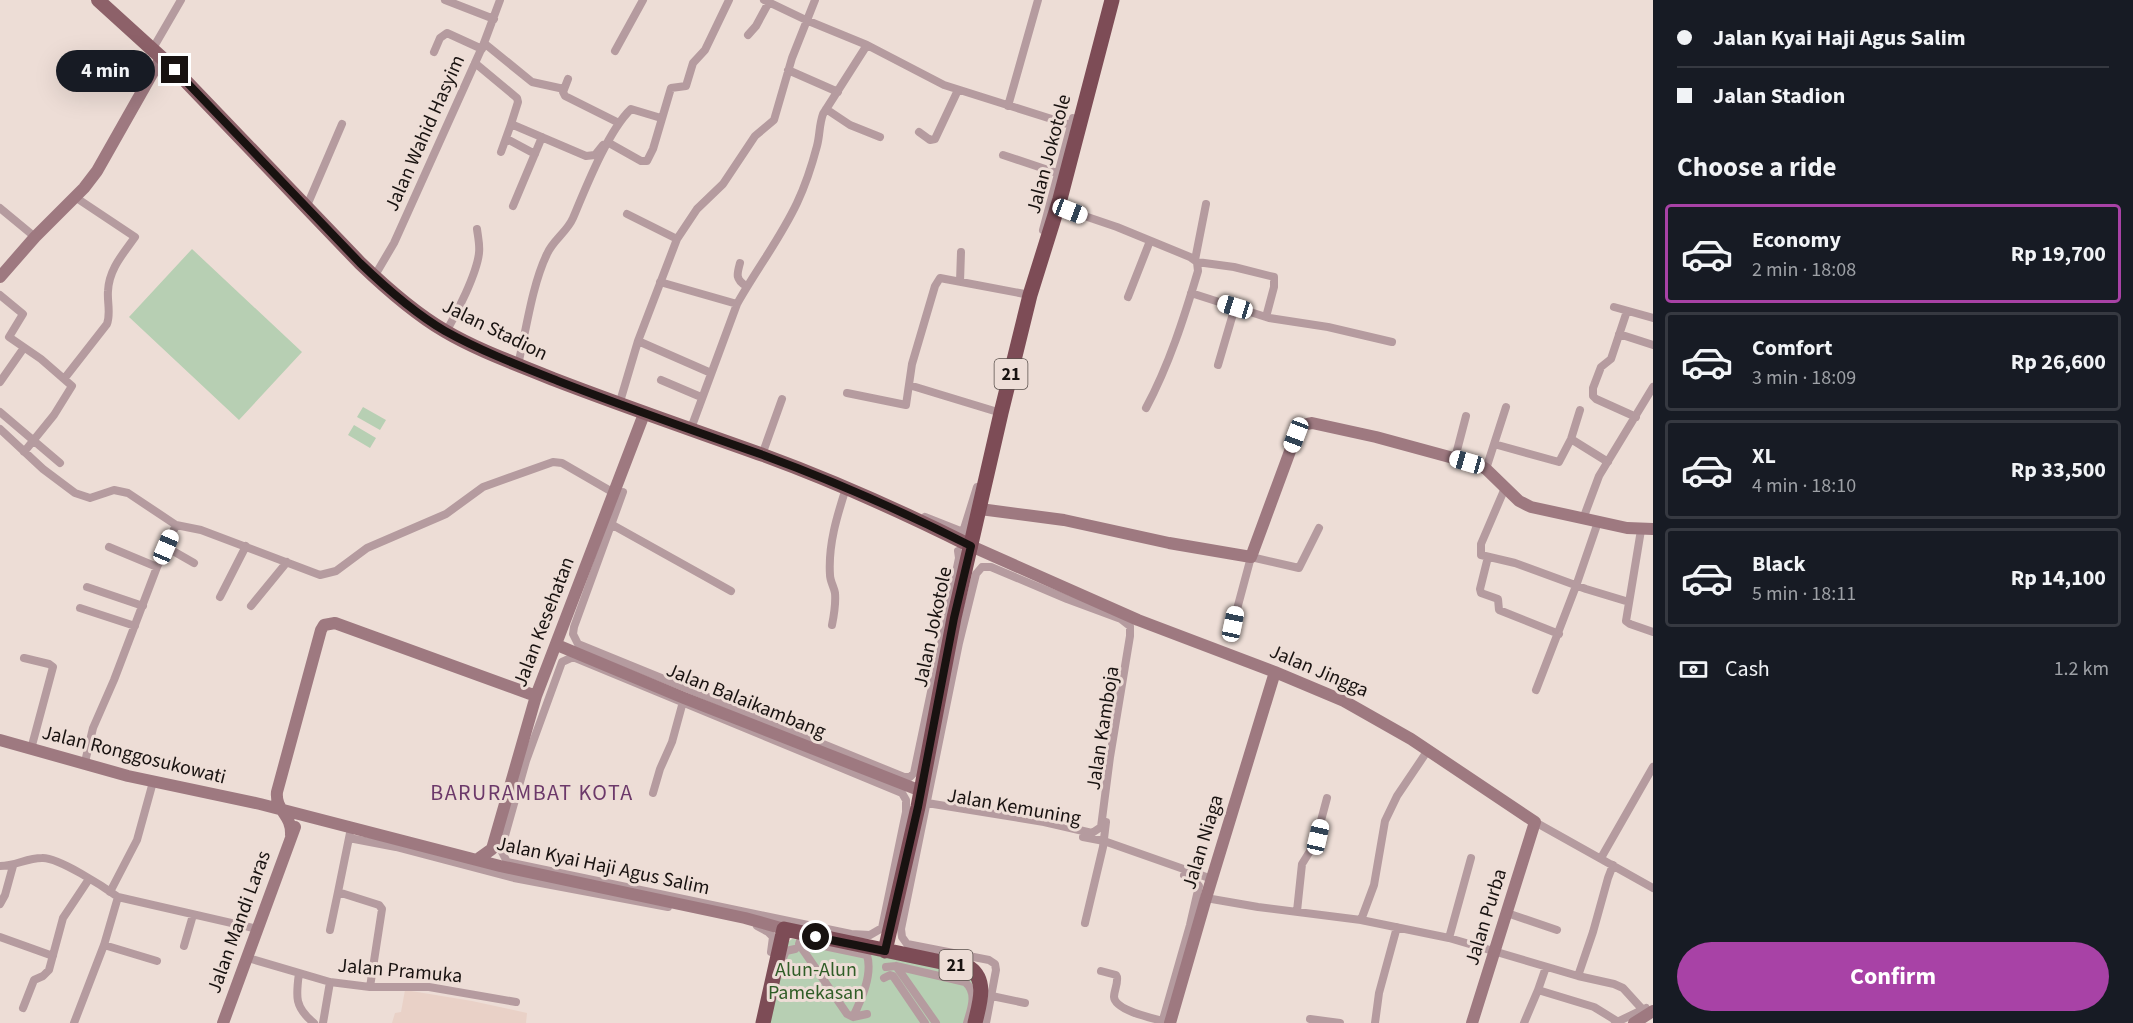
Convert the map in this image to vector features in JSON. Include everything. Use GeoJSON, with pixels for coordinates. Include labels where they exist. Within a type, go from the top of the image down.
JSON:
{"type":"FeatureCollection","features":[{"type":"Feature","properties":{"kind":"highway","name":"Jalan Jokotole"},"geometry":{"type":"LineString","coordinates":[[885,951],[923,802],[954,618],[998,412],[1028,294],[1055,215],[1062,175],[1112,0]]}},
{"type":"Feature","properties":{"kind":"highway","name":"Jalan Kyai Haji Agus Salim"},"geometry":{"type":"LineString","coordinates":[[784,929],[885,951]]}},
{"type":"Feature","properties":{"kind":"highway"},"geometry":{"type":"LineString","coordinates":[[763,1023],[784,929]]}},
{"type":"Feature","properties":{"kind":"highway","name":"21"},"geometry":{"type":"LineString","coordinates":[[885,951],[969,968],[979,978],[986,994],[975,1023]]}},
{"type":"Feature","properties":{"kind":"main road","name":"Jalan Stadion"},"geometry":{"type":"LineString","coordinates":[[98,0],[157,54],[374,277],[446,332],[518,365],[619,405],[690,431],[763,452],[945,532],[972,534]]}},
{"type":"Feature","properties":{"kind":"main road"},"geometry":{"type":"LineString","coordinates":[[0,277],[35,237],[75,197],[106,157],[157,54]]}},
{"type":"Feature","properties":{"kind":"main road","name":"Jalan Kesehatan"},"geometry":{"type":"LineString","coordinates":[[492,849],[536,696],[607,522],[645,414]]}},
{"type":"Feature","properties":{"kind":"main road"},"geometry":{"type":"LineString","coordinates":[[972,534],[1064,520],[1169,543],[1251,557],[1300,428],[1306,423],[1347,430],[1455,458],[1486,469],[1525,505],[1598,522],[1647,529]]}},
{"type":"Feature","properties":{"kind":"main road","name":"Jalan Jingga"},"geometry":{"type":"LineString","coordinates":[[972,534],[1138,620],[1344,701],[1428,750],[1535,822]]}},
{"type":"Feature","properties":{"kind":"main road"},"geometry":{"type":"LineString","coordinates":[[291,835],[291,821],[277,803],[277,792],[324,625],[336,623],[536,696]]}},
{"type":"Feature","properties":{"kind":"main road","name":"Jalan Balaikambang"},"geometry":{"type":"LineString","coordinates":[[557,645],[923,802]]}},
{"type":"Feature","properties":{"kind":"main road","name":"Jalan Niaga"},"geometry":{"type":"LineString","coordinates":[[1166,1022],[1275,672]]}},
{"type":"Feature","properties":{"kind":"main road","name":"Jalan Ronggosukowati"},"geometry":{"type":"LineString","coordinates":[[0,740],[153,782],[260,804],[283,811]]}},
{"type":"Feature","properties":{"kind":"main road"},"geometry":{"type":"LineString","coordinates":[[260,804],[270,802],[277,792]]}},
{"type":"Feature","properties":{"kind":"main road","name":"Jalan Kyai Haji Agus Salim"},"geometry":{"type":"LineString","coordinates":[[283,811],[313,818],[350,832],[746,918],[784,929]]}},
{"type":"Feature","properties":{"kind":"main road"},"geometry":{"type":"LineString","coordinates":[[291,835],[299,822],[313,818]]}},
{"type":"Feature","properties":{"kind":"main road","name":"Jalan Purba"},"geometry":{"type":"LineString","coordinates":[[1473,1023],[1535,822]]}},
{"type":"Feature","properties":{"kind":"main road","name":"Jalan Mandi Laras"},"geometry":{"type":"LineString","coordinates":[[223,1023],[291,835]]}},
{"type":"Feature","properties":{"kind":"main road"},"geometry":{"type":"LineString","coordinates":[[478,860],[492,849],[500,866]]}},
{"type":"Feature","properties":{"kind":"main road"},"geometry":{"type":"LineString","coordinates":[[1634,1023],[1648,1011]]}},
{"type":"Feature","properties":{"kind":"street"},"geometry":{"type":"LineString","coordinates":[[157,54],[181,0]]}},
{"type":"Feature","properties":{"kind":"street"},"geometry":{"type":"LineString","coordinates":[[445,0],[494,19]]}},
{"type":"Feature","properties":{"kind":"street","name":"Jalan Wahid Hasyim"},"geometry":{"type":"LineString","coordinates":[[374,277],[394,243],[483,46],[500,0]]}},
{"type":"Feature","properties":{"kind":"street"},"geometry":{"type":"LineString","coordinates":[[615,51],[643,0]]}},
{"type":"Feature","properties":{"kind":"street"},"geometry":{"type":"LineString","coordinates":[[609,143],[641,161],[647,161],[653,149],[671,88],[686,86],[693,63],[705,50],[729,0]]}},
{"type":"Feature","properties":{"kind":"street"},"geometry":{"type":"LineString","coordinates":[[619,405],[638,341],[677,239],[697,209],[723,184],[755,136],[774,120],[788,70],[815,0]]}},
{"type":"Feature","properties":{"kind":"street"},"geometry":{"type":"LineString","coordinates":[[1008,106],[1038,0]]}},
{"type":"Feature","properties":{"kind":"street"},"geometry":{"type":"LineString","coordinates":[[748,35],[756,26],[766,1],[867,45],[958,90],[1075,127],[1105,0]]}},
{"type":"Feature","properties":{"kind":"street"},"geometry":{"type":"LineString","coordinates":[[434,52],[440,38],[447,33],[483,46],[532,82],[564,89]]}},
{"type":"Feature","properties":{"kind":"street"},"geometry":{"type":"LineString","coordinates":[[690,431],[737,304],[797,203],[817,147],[819,126],[826,109],[867,45]]}},
{"type":"Feature","properties":{"kind":"street"},"geometry":{"type":"LineString","coordinates":[[475,63],[517,98],[518,102],[501,152]]}},
{"type":"Feature","properties":{"kind":"street"},"geometry":{"type":"LineString","coordinates":[[788,70],[838,92]]}},
{"type":"Feature","properties":{"kind":"street"},"geometry":{"type":"LineString","coordinates":[[568,79],[564,89],[565,96],[616,125]]}},
{"type":"Feature","properties":{"kind":"street"},"geometry":{"type":"LineString","coordinates":[[919,132],[930,140],[935,139],[958,90]]}},
{"type":"Feature","properties":{"kind":"street"},"geometry":{"type":"LineString","coordinates":[[510,124],[591,156],[595,155],[616,125],[631,109],[661,118]]}},
{"type":"Feature","properties":{"kind":"street"},"geometry":{"type":"LineString","coordinates":[[826,109],[850,124],[880,137]]}},
{"type":"Feature","properties":{"kind":"street"},"geometry":{"type":"LineString","coordinates":[[306,208],[342,124]]}},
{"type":"Feature","properties":{"kind":"street"},"geometry":{"type":"LineString","coordinates":[[518,365],[536,288],[546,257],[571,224],[616,125]]}},
{"type":"Feature","properties":{"kind":"street"},"geometry":{"type":"LineString","coordinates":[[513,206],[542,137]]}},
{"type":"Feature","properties":{"kind":"street"},"geometry":{"type":"LineString","coordinates":[[507,139],[535,154]]}},
{"type":"Feature","properties":{"kind":"street"},"geometry":{"type":"LineString","coordinates":[[847,393],[904,406],[908,403],[909,385],[918,343],[938,280],[948,279],[1028,294],[1062,175],[1003,155]]}},
{"type":"Feature","properties":{"kind":"street"},"geometry":{"type":"LineString","coordinates":[[64,379],[107,324],[109,282],[118,260],[135,237],[75,197]]}},
{"type":"Feature","properties":{"kind":"street"},"geometry":{"type":"LineString","coordinates":[[1146,408],[1162,378],[1191,293],[1206,204]]}},
{"type":"Feature","properties":{"kind":"street"},"geometry":{"type":"LineString","coordinates":[[0,208],[35,237]]}},
{"type":"Feature","properties":{"kind":"street"},"geometry":{"type":"LineString","coordinates":[[627,214],[677,239]]}},
{"type":"Feature","properties":{"kind":"street"},"geometry":{"type":"LineString","coordinates":[[1055,215],[1118,227],[1149,244],[1197,265],[1264,274],[1275,282],[1266,317]]}},
{"type":"Feature","properties":{"kind":"street"},"geometry":{"type":"LineString","coordinates":[[446,332],[456,315],[478,258],[477,229]]}},
{"type":"Feature","properties":{"kind":"street"},"geometry":{"type":"LineString","coordinates":[[1128,297],[1149,244]]}},
{"type":"Feature","properties":{"kind":"street"},"geometry":{"type":"LineString","coordinates":[[960,282],[961,252]]}},
{"type":"Feature","properties":{"kind":"street"},"geometry":{"type":"LineString","coordinates":[[740,263],[738,279],[746,286]]}},
{"type":"Feature","properties":{"kind":"street"},"geometry":{"type":"LineString","coordinates":[[660,282],[737,304]]}},
{"type":"Feature","properties":{"kind":"street"},"geometry":{"type":"LineString","coordinates":[[1191,293],[1266,317],[1392,342]]}},
{"type":"Feature","properties":{"kind":"street"},"geometry":{"type":"LineString","coordinates":[[0,295],[22,312],[21,318],[8,336],[72,384],[54,415],[29,446]]}},
{"type":"Feature","properties":{"kind":"street"},"geometry":{"type":"LineString","coordinates":[[1218,365],[1235,307]]}},
{"type":"Feature","properties":{"kind":"street"},"geometry":{"type":"LineString","coordinates":[[1614,308],[1653,318]]}},
{"type":"Feature","properties":{"kind":"street"},"geometry":{"type":"LineString","coordinates":[[1626,311],[1611,359],[1601,367],[1593,388],[1593,396],[1636,417]]}},
{"type":"Feature","properties":{"kind":"street"},"geometry":{"type":"LineString","coordinates":[[1618,334],[1653,345]]}},
{"type":"Feature","properties":{"kind":"street"},"geometry":{"type":"LineString","coordinates":[[638,341],[711,373]]}},
{"type":"Feature","properties":{"kind":"street"},"geometry":{"type":"LineString","coordinates":[[0,382],[23,349]]}},
{"type":"Feature","properties":{"kind":"street"},"geometry":{"type":"LineString","coordinates":[[661,380],[701,397]]}},
{"type":"Feature","properties":{"kind":"street"},"geometry":{"type":"LineString","coordinates":[[782,399],[763,452],[963,532],[998,412],[909,385]]}},
{"type":"Feature","properties":{"kind":"street"},"geometry":{"type":"LineString","coordinates":[[1583,519],[1594,488],[1653,387]]}},
{"type":"Feature","properties":{"kind":"street"},"geometry":{"type":"LineString","coordinates":[[1486,469],[1506,408]]}},
{"type":"Feature","properties":{"kind":"street"},"geometry":{"type":"LineString","coordinates":[[1494,444],[1559,462],[1571,439],[1580,410]]}},
{"type":"Feature","properties":{"kind":"street"},"geometry":{"type":"LineString","coordinates":[[0,412],[61,484],[75,493],[90,498],[114,490],[128,493],[176,525],[201,530],[315,574],[328,575],[336,571],[367,548],[446,514],[483,487],[553,462],[562,463],[618,487]]}},
{"type":"Feature","properties":{"kind":"street"},"geometry":{"type":"LineString","coordinates":[[1455,458],[1466,416]]}},
{"type":"Feature","properties":{"kind":"street"},"geometry":{"type":"LineString","coordinates":[[0,429],[60,463]]}},
{"type":"Feature","properties":{"kind":"street"},"geometry":{"type":"LineString","coordinates":[[1571,439],[1608,462]]}},
{"type":"Feature","properties":{"kind":"street"},"geometry":{"type":"LineString","coordinates":[[832,625],[835,593],[830,577],[831,552],[837,517],[846,488]]}},
{"type":"Feature","properties":{"kind":"street"},"geometry":{"type":"LineString","coordinates":[[1505,488],[1481,544],[1481,555],[1515,563],[1576,586],[1629,602]]}},
{"type":"Feature","properties":{"kind":"street"},"geometry":{"type":"LineString","coordinates":[[731,591],[607,522],[573,634],[578,644],[904,777],[910,777],[914,773],[959,558],[972,534]]}},
{"type":"Feature","properties":{"kind":"street"},"geometry":{"type":"LineString","coordinates":[[1536,690],[1559,634],[1598,522]]}},
{"type":"Feature","properties":{"kind":"street"},"geometry":{"type":"LineString","coordinates":[[85,762],[93,728],[176,525]]}},
{"type":"Feature","properties":{"kind":"street"},"geometry":{"type":"LineString","coordinates":[[1233,624],[1251,557],[1299,568],[1319,528]]}},
{"type":"Feature","properties":{"kind":"street"},"geometry":{"type":"LineString","coordinates":[[1647,529],[1629,602],[1627,623],[1653,632]]}},
{"type":"Feature","properties":{"kind":"street"},"geometry":{"type":"LineString","coordinates":[[220,597],[246,546]]}},
{"type":"Feature","properties":{"kind":"street"},"geometry":{"type":"LineString","coordinates":[[109,547],[157,567]]}},
{"type":"Feature","properties":{"kind":"street"},"geometry":{"type":"LineString","coordinates":[[166,547],[194,563]]}},
{"type":"Feature","properties":{"kind":"street"},"geometry":{"type":"LineString","coordinates":[[1488,557],[1480,593],[1498,598],[1499,610],[1559,634]]}},
{"type":"Feature","properties":{"kind":"street"},"geometry":{"type":"LineString","coordinates":[[251,606],[287,562]]}},
{"type":"Feature","properties":{"kind":"street"},"geometry":{"type":"LineString","coordinates":[[923,802],[1044,822],[1092,833],[1098,830],[1101,827],[1130,626],[1121,619],[991,567],[982,567],[976,574],[923,802],[901,929],[902,938],[907,944],[989,960],[995,964],[996,970],[986,994],[986,1023]]}},
{"type":"Feature","properties":{"kind":"street"},"geometry":{"type":"LineString","coordinates":[[87,587],[143,606]]}},
{"type":"Feature","properties":{"kind":"street"},"geometry":{"type":"LineString","coordinates":[[80,608],[135,626]]}},
{"type":"Feature","properties":{"kind":"street","name":"Jalan Kamboja"},"geometry":{"type":"LineString","coordinates":[[1085,923],[1103,844],[1120,720],[1138,620]]}},
{"type":"Feature","properties":{"kind":"street"},"geometry":{"type":"LineString","coordinates":[[573,657],[579,658],[683,700],[902,793],[906,800],[906,812],[882,928],[877,933],[864,936],[851,934],[507,862],[501,850],[503,838],[526,761],[562,662],[573,657]]}},
{"type":"Feature","properties":{"kind":"street"},"geometry":{"type":"LineString","coordinates":[[24,658],[53,667],[31,749]]}},
{"type":"Feature","properties":{"kind":"street"},"geometry":{"type":"LineString","coordinates":[[653,793],[660,769],[672,742],[683,700]]}},
{"type":"Feature","properties":{"kind":"street"},"geometry":{"type":"LineString","coordinates":[[1361,920],[1374,885],[1384,821],[1397,796],[1428,750]]}},
{"type":"Feature","properties":{"kind":"street"},"geometry":{"type":"LineString","coordinates":[[1603,854],[1653,767]]}},
{"type":"Feature","properties":{"kind":"street"},"geometry":{"type":"LineString","coordinates":[[74,1023],[104,945],[114,895],[136,840],[153,782]]}},
{"type":"Feature","properties":{"kind":"street"},"geometry":{"type":"LineString","coordinates":[[1297,911],[1302,864],[1316,843],[1327,798]]}},
{"type":"Feature","properties":{"kind":"street","name":"Jalan Kemuning"},"geometry":{"type":"LineString","coordinates":[[923,802],[1034,826],[1103,844]]}},
{"type":"Feature","properties":{"kind":"street"},"geometry":{"type":"LineString","coordinates":[[1535,822],[1603,854],[1613,866],[1653,888]]}},
{"type":"Feature","properties":{"kind":"street"},"geometry":{"type":"LineString","coordinates":[[330,930],[350,832],[396,847],[514,878],[762,928],[770,933],[773,942],[757,1023]]}},
{"type":"Feature","properties":{"kind":"street"},"geometry":{"type":"LineString","coordinates":[[1103,844],[1212,879]]}},
{"type":"Feature","properties":{"kind":"street"},"geometry":{"type":"LineString","coordinates":[[1101,971],[1118,977],[1114,997],[1117,1003],[1130,1011],[1166,1022],[1199,886],[1191,877],[1103,844]]}},
{"type":"Feature","properties":{"kind":"street"},"geometry":{"type":"LineString","coordinates":[[0,866],[13,866],[24,861],[50,858],[95,881],[114,895],[258,929]]}},
{"type":"Feature","properties":{"kind":"street"},"geometry":{"type":"LineString","coordinates":[[1449,938],[1471,858]]}},
{"type":"Feature","properties":{"kind":"street"},"geometry":{"type":"LineString","coordinates":[[0,904],[13,866]]}},
{"type":"Feature","properties":{"kind":"street"},"geometry":{"type":"LineString","coordinates":[[1578,976],[1613,866]]}},
{"type":"Feature","properties":{"kind":"street"},"geometry":{"type":"LineString","coordinates":[[23,1008],[34,980],[46,974],[63,918],[89,879]]}},
{"type":"Feature","properties":{"kind":"street"},"geometry":{"type":"LineString","coordinates":[[338,892],[379,905],[382,909],[370,987]]}},
{"type":"Feature","properties":{"kind":"street"},"geometry":{"type":"LineString","coordinates":[[1206,898],[1361,920],[1449,938],[1578,976],[1614,984],[1623,988],[1648,1011]]}},
{"type":"Feature","properties":{"kind":"street"},"geometry":{"type":"LineString","coordinates":[[1507,913],[1557,930]]}},
{"type":"Feature","properties":{"kind":"street"},"geometry":{"type":"LineString","coordinates":[[184,946],[193,915]]}},
{"type":"Feature","properties":{"kind":"street"},"geometry":{"type":"LineString","coordinates":[[1375,1023],[1379,993],[1397,927]]}},
{"type":"Feature","properties":{"kind":"street"},"geometry":{"type":"LineString","coordinates":[[0,937],[53,956]]}},
{"type":"Feature","properties":{"kind":"street"},"geometry":{"type":"LineString","coordinates":[[853,1017],[863,995],[868,971],[867,955],[800,941],[799,944],[847,1014],[853,1017],[867,1014]]}},
{"type":"Feature","properties":{"kind":"street"},"geometry":{"type":"LineString","coordinates":[[104,945],[157,961]]}},
{"type":"Feature","properties":{"kind":"street"},"geometry":{"type":"LineString","coordinates":[[771,1023],[783,957],[786,951],[795,949]]}},
{"type":"Feature","properties":{"kind":"street","name":"Jalan Pramuka"},"geometry":{"type":"LineString","coordinates":[[248,958],[330,982],[370,987],[429,987],[516,1002]]}},
{"type":"Feature","properties":{"kind":"street"},"geometry":{"type":"LineString","coordinates":[[936,1023],[891,966],[965,982],[972,991],[972,1006],[967,1023]]}},
{"type":"Feature","properties":{"kind":"street"},"geometry":{"type":"LineString","coordinates":[[1524,1023],[1546,967]]}},
{"type":"Feature","properties":{"kind":"street"},"geometry":{"type":"LineString","coordinates":[[299,973],[296,999],[299,1007],[314,1023]]}},
{"type":"Feature","properties":{"kind":"street"},"geometry":{"type":"LineString","coordinates":[[884,978],[893,976],[925,1023]]}},
{"type":"Feature","properties":{"kind":"street"},"geometry":{"type":"LineString","coordinates":[[323,1023],[330,982]]}},
{"type":"Feature","properties":{"kind":"street"},"geometry":{"type":"LineString","coordinates":[[1538,990],[1594,1007],[1617,1022],[1648,1011],[1653,1005]]}},
{"type":"Feature","properties":{"kind":"street"},"geometry":{"type":"LineString","coordinates":[[986,994],[1025,1003]]}},
{"type":"Feature","properties":{"kind":"street"},"geometry":{"type":"LineString","coordinates":[[1310,1019],[1340,1023]]}},
{"type":"Feature","properties":{"kind":"shaded area"},"geometry":{"type":"Polygon","coordinates":[[[405,990],[527,1013],[526,1023],[392,1023],[395,1013],[401,1012],[405,990]]]}},
{"type":"Feature","properties":{"kind":"green space"},"geometry":{"type":"Polygon","coordinates":[[[192,249],[302,352],[239,420],[129,317],[192,249]]]}},
{"type":"Feature","properties":{"kind":"green space"},"geometry":{"type":"Polygon","coordinates":[[[363,407],[386,420],[380,430],[357,417],[363,407]]]}},
{"type":"Feature","properties":{"kind":"green space"},"geometry":{"type":"Polygon","coordinates":[[[354,425],[376,438],[370,448],[348,435],[354,425]]]}},
{"type":"Feature","properties":{"kind":"green space","name":"Alun-Alun Pamekasan"},"geometry":{"type":"Polygon","coordinates":[[[792,939],[834,942],[963,973],[973,981],[972,1023],[765,1023],[788,942],[792,939]]]}},
{"type":"Feature","properties":{"kind":"district","name":"BARURAMBAT KOTA"},"geometry":{"type":"Point","coordinates":[532,793]}},
{"type":"Feature","properties":{"kind":"route"},"geometry":{"type":"LineString","coordinates":[[175,70],[374,277],[446,332],[504,360],[619,405],[778,461],[846,488],[971,546],[954,618],[918,807],[885,951],[816,937]]}}]}
